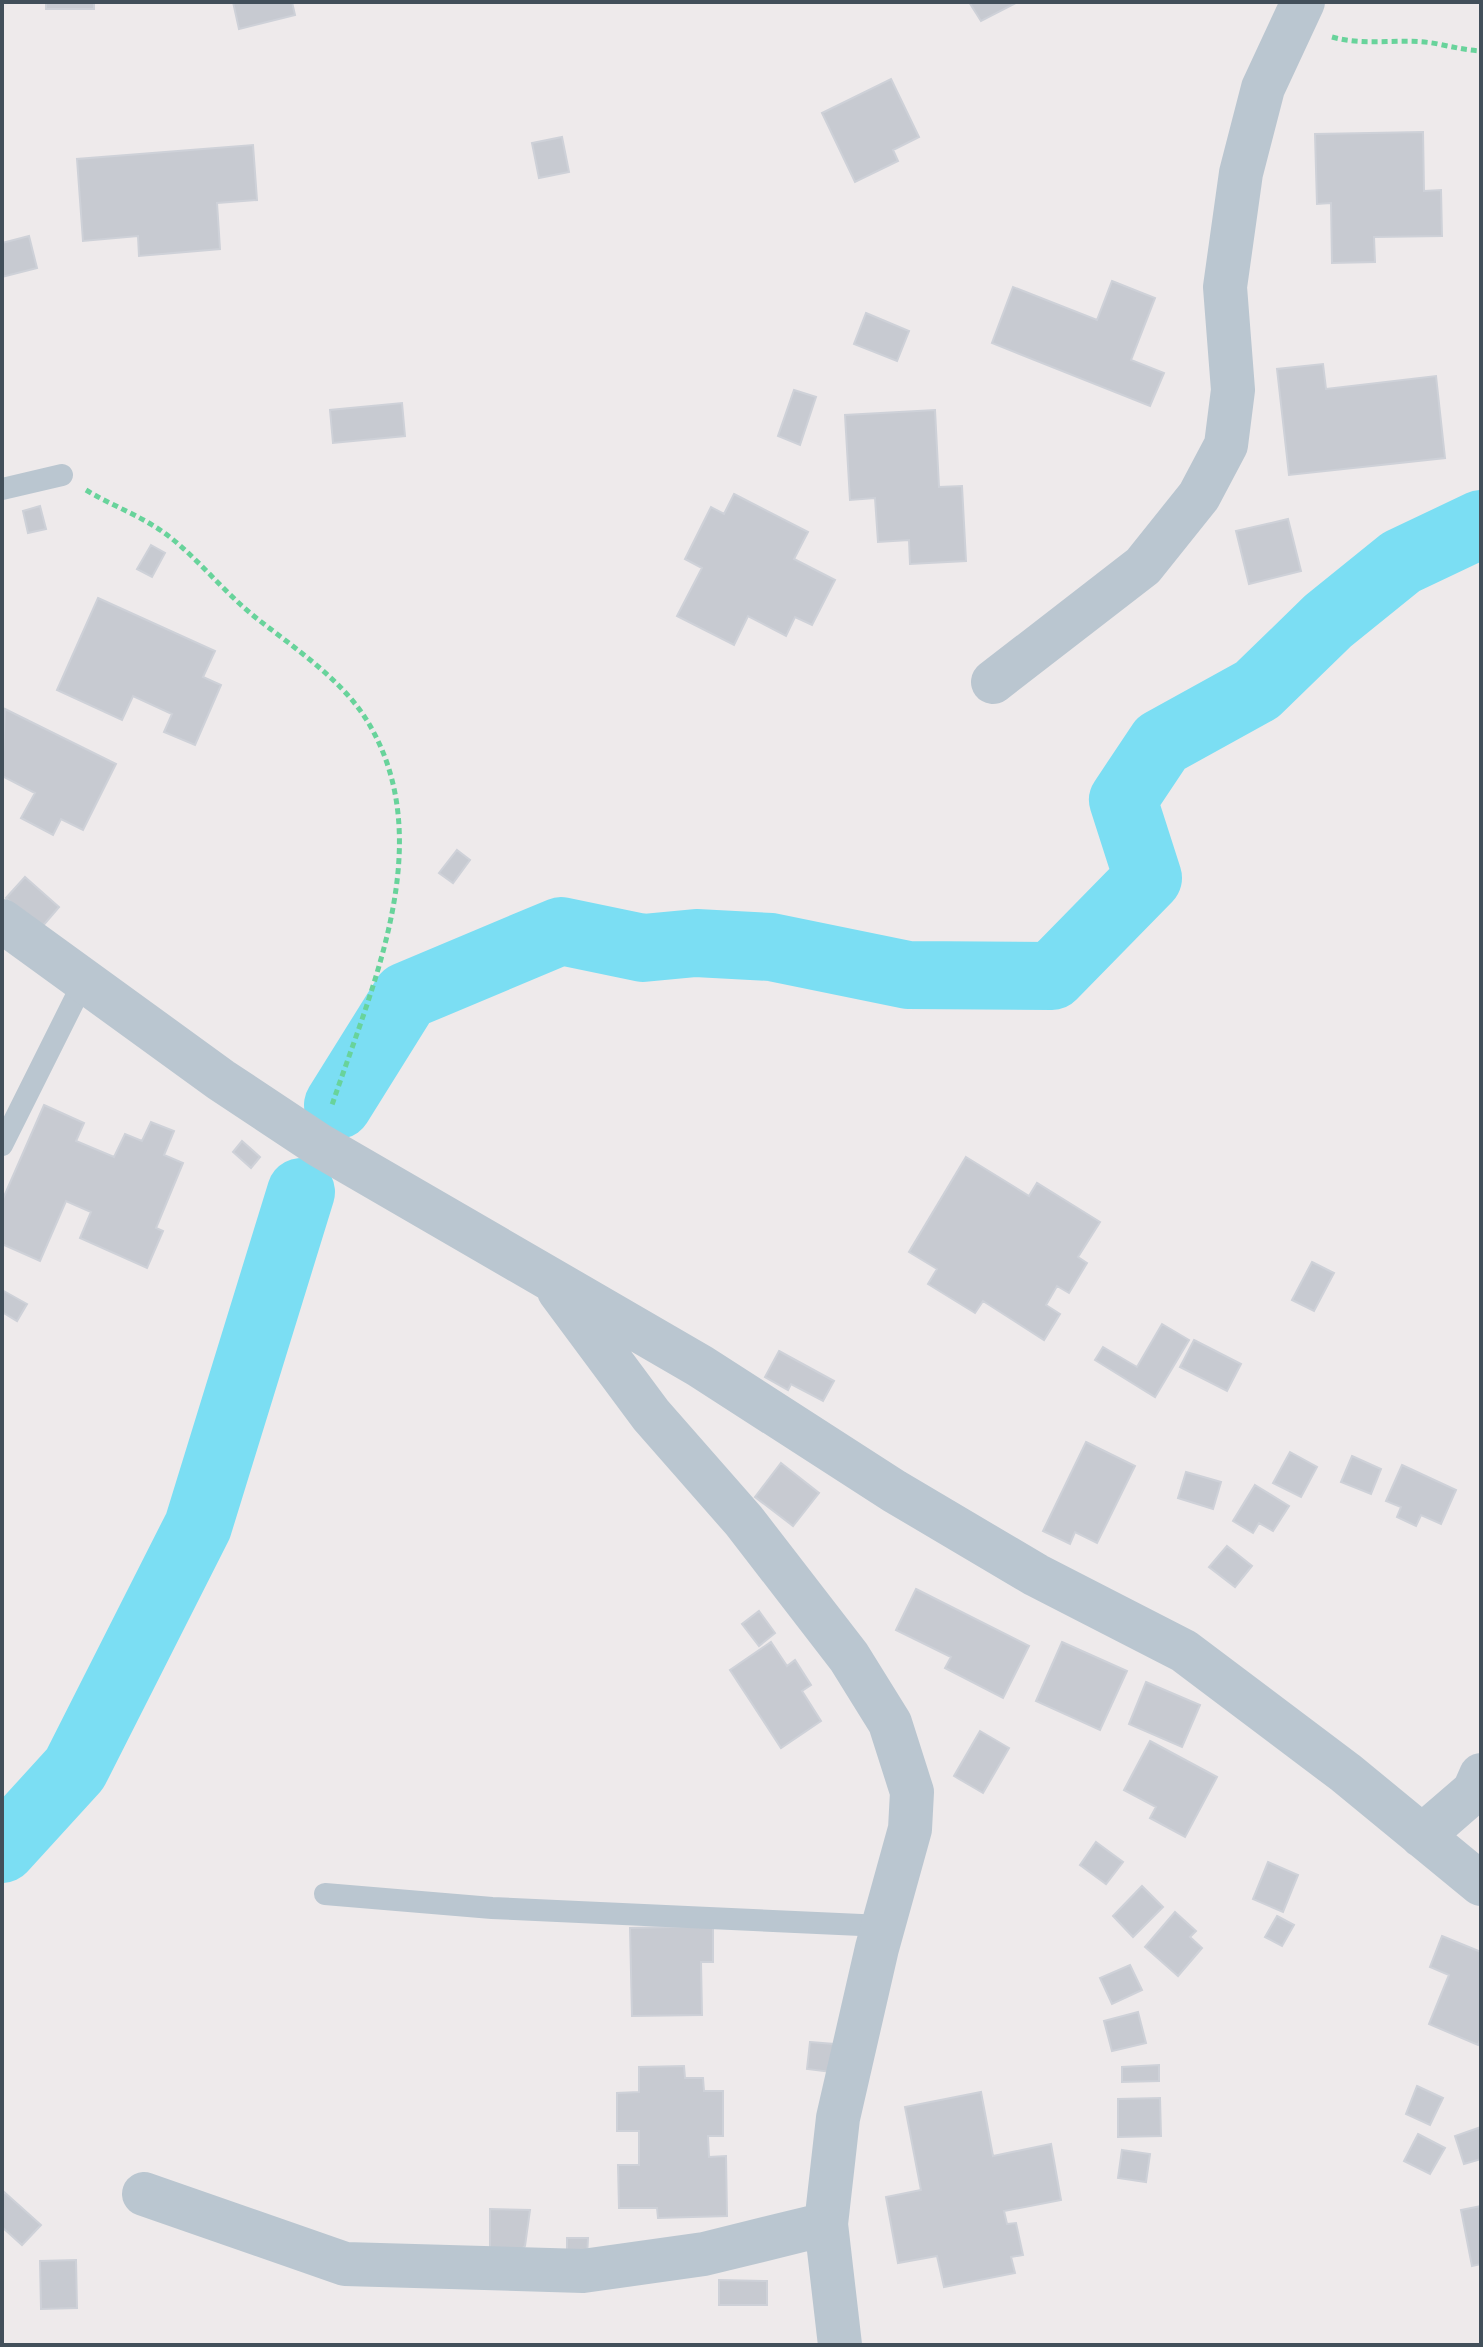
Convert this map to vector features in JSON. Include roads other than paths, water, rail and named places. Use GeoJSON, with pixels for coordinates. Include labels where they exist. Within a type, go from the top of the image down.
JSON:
{"type":"FeatureCollection","features":[{"type":"Feature","properties":{"kind":"street"},"geometry":{"type":"LineString","coordinates":[[993,682],[1143,566],[1199,496],[1226,445],[1233,390],[1225,287],[1241,173],[1263,88],[1294,18]]}},
{"type":"Feature","properties":{"kind":"street"},"geometry":{"type":"LineString","coordinates":[[2,921],[319,1145],[700,1366],[1036,1575],[1184,1651],[1346,1773],[1481,1884]]}},
{"type":"Feature","properties":{"kind":"street"},"geometry":{"type":"LineString","coordinates":[[549,1277],[651,1415],[744,1521],[849,1657],[890,1723],[912,1792],[910,1829],[883,1926],[838,2118],[826,2224],[840,2345]]}},
{"type":"Feature","properties":{"kind":"street"},"geometry":{"type":"LineString","coordinates":[[1422,1836],[1474,1791],[1481,1775]]}},
{"type":"Feature","properties":{"kind":"street"},"geometry":{"type":"LineString","coordinates":[[144,2194],[345,2264],[583,2271],[704,2254],[826,2224]]}},
{"type":"Feature","properties":{"kind":"lane"},"geometry":{"type":"LineString","coordinates":[[2,489],[62,475]]}},
{"type":"Feature","properties":{"kind":"lane"},"geometry":{"type":"LineString","coordinates":[[2,1145],[84,981]]}},
{"type":"Feature","properties":{"kind":"lane"},"geometry":{"type":"LineString","coordinates":[[325,1894],[492,1908],[883,1926]]}},
{"type":"Feature","properties":{"kind":"waterway"},"geometry":{"type":"LineString","coordinates":[[338,1105],[406,996],[561,931],[643,948],[696,943],[771,947],[908,975],[1052,976],[1148,878],[1123,800],[1161,743],[1257,690],[1328,621],[1401,562],[1481,524]]}},
{"type":"Feature","properties":{"kind":"waterway"},"geometry":{"type":"LineString","coordinates":[[2,1849],[75,1769],[198,1526],[301,1192]]}}]}
